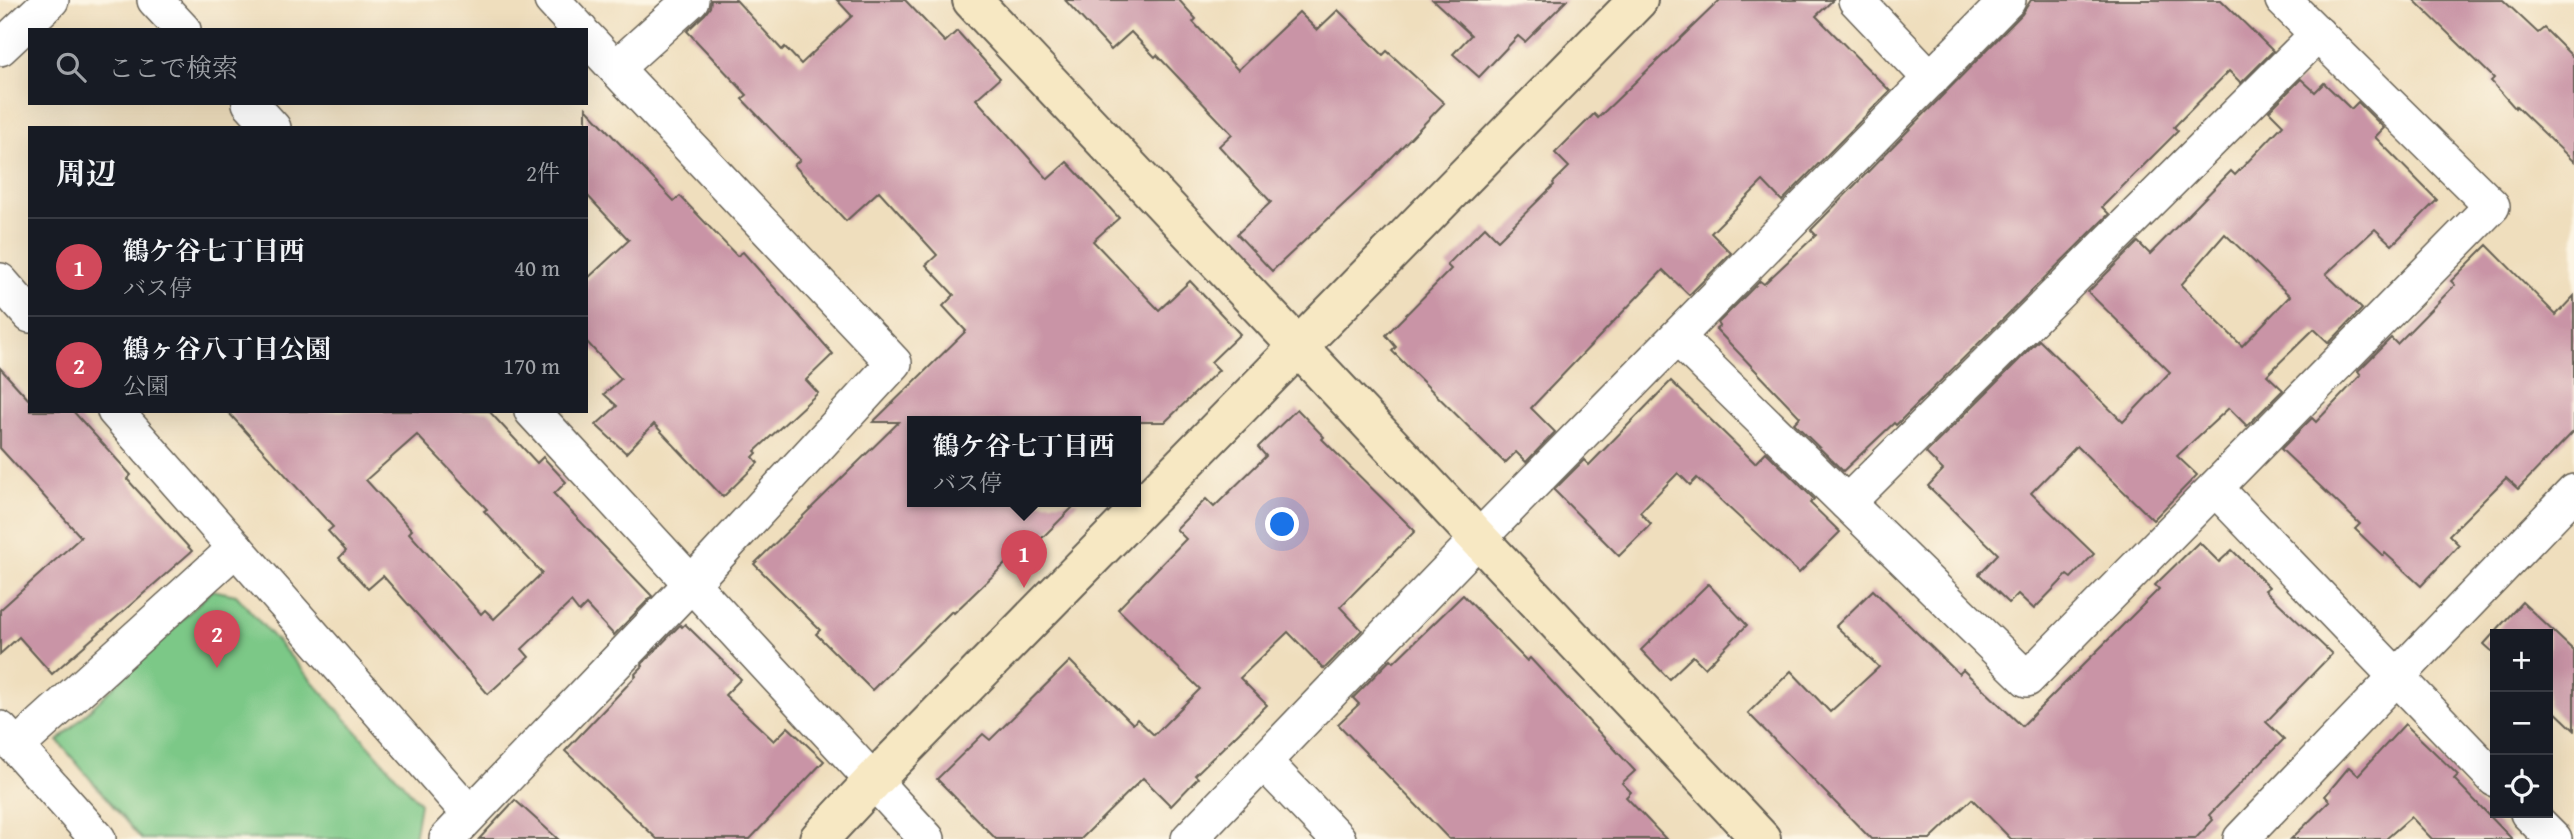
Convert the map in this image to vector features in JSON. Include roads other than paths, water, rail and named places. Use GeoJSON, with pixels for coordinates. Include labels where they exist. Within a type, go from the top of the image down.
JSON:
{"type":"FeatureCollection","features":[{"type":"Feature","properties":{"kind":"street"},"geometry":{"type":"LineString","coordinates":[[0,48],[51,0]]}},
{"type":"Feature","properties":{"kind":"street"},"geometry":{"type":"LineString","coordinates":[[155,0],[181,28]]}},
{"type":"Feature","properties":{"kind":"street"},"geometry":{"type":"LineString","coordinates":[[551,0],[578,28]]}},
{"type":"Feature","properties":{"kind":"street"},"geometry":{"type":"LineString","coordinates":[[616,68],[691,0]]}},
{"type":"Feature","properties":{"kind":"street"},"geometry":{"type":"LineString","coordinates":[[972,0],[1761,839]]}},
{"type":"Feature","properties":{"kind":"street"},"geometry":{"type":"LineString","coordinates":[[819,839],[1638,0]]}},
{"type":"Feature","properties":{"kind":"street"},"geometry":{"type":"LineString","coordinates":[[1856,0],[1931,79]]}},
{"type":"Feature","properties":{"kind":"street"},"geometry":{"type":"LineString","coordinates":[[1189,839],[1479,538],[2008,0]]}},
{"type":"Feature","properties":{"kind":"street"},"geometry":{"type":"LineString","coordinates":[[1677,337],[2027,679],[2492,206],[2283,0]]}},
{"type":"Feature","properties":{"kind":"street"},"geometry":{"type":"LineString","coordinates":[[1847,503],[2318,34]]}},
{"type":"Feature","properties":{"kind":"street"},"geometry":{"type":"LineString","coordinates":[[117,413],[236,548],[458,826],[691,584],[894,363],[588,39]]}},
{"type":"Feature","properties":{"kind":"street"},"geometry":{"type":"LineString","coordinates":[[252,105],[270,126]]}},
{"type":"Feature","properties":{"kind":"street"},"geometry":{"type":"LineString","coordinates":[[0,281],[28,313]]}},
{"type":"Feature","properties":{"kind":"street"},"geometry":{"type":"LineString","coordinates":[[535,413],[927,839]]}},
{"type":"Feature","properties":{"kind":"street"},"geometry":{"type":"LineString","coordinates":[[2215,488],[2490,774]]}},
{"type":"Feature","properties":{"kind":"street"},"geometry":{"type":"LineString","coordinates":[[2241,839],[2574,492]]}},
{"type":"Feature","properties":{"kind":"street"},"geometry":{"type":"LineString","coordinates":[[98,839],[8,738],[236,548]]}},
{"type":"Feature","properties":{"kind":"street"},"geometry":{"type":"LineString","coordinates":[[1264,762],[1338,839]]}},
{"type":"Feature","properties":{"kind":"street"},"geometry":{"type":"LineString","coordinates":[[2533,818],[2554,839]]}},
{"type":"Feature","properties":{"kind":"street"},"geometry":{"type":"LineString","coordinates":[[2565,839],[2574,830]]}},
{"type":"Feature","properties":{"kind":"place","name":"鶴ケ谷七丁目西"},"geometry":{"type":"Point","coordinates":[1024,588]}},
{"type":"Feature","properties":{"kind":"place","name":"鶴ヶ谷八丁目公園"},"geometry":{"type":"Point","coordinates":[217,668]}}]}
